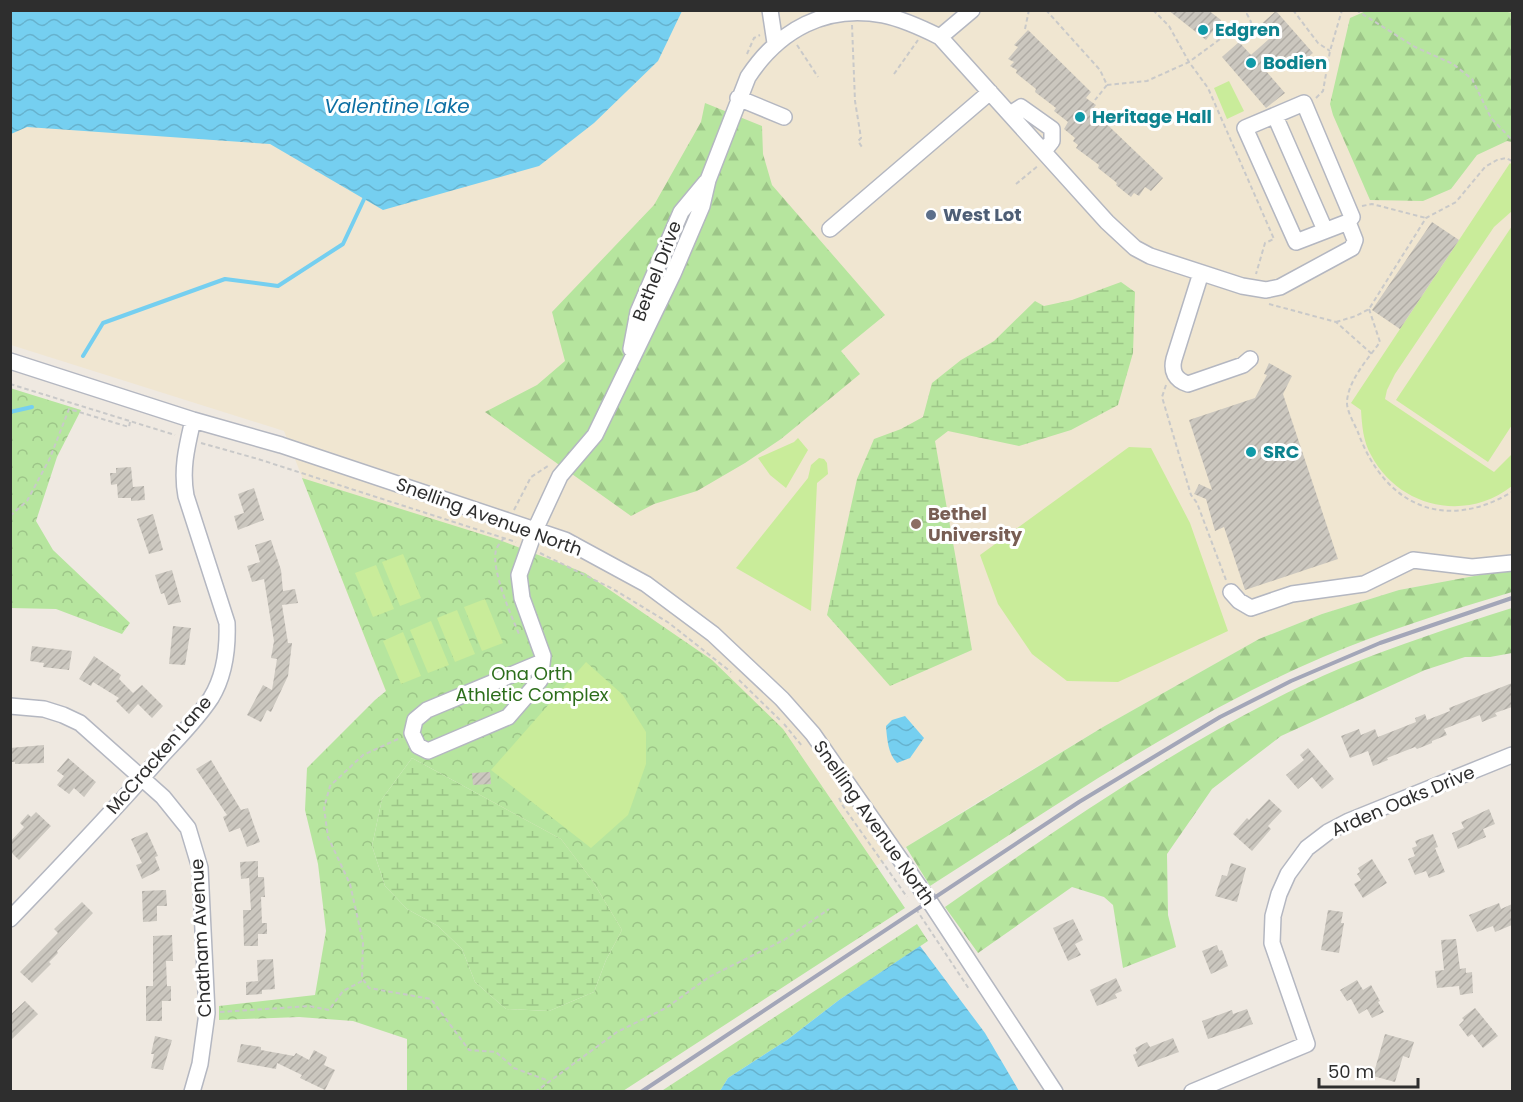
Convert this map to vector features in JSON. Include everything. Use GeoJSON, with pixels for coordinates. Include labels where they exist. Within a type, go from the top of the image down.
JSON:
{"type":"FeatureCollection","features":[{"type":"Feature","properties":{"kind":"street"},"geometry":{"type":"LineString","coordinates":[[770,10],[775,43]]}},
{"type":"Feature","properties":{"kind":"street"},"geometry":{"type":"LineString","coordinates":[[972,10],[940,37],[1010,114],[1042,158],[1135,248],[1157,259],[1252,288],[1266,290],[1274,289],[1348,252],[1355,240],[1348,216],[1304,103],[1245,128],[1296,242],[1325,230],[1348,216]]}},
{"type":"Feature","properties":{"kind":"street","name":"Bethel Drive"},"geometry":{"type":"LineString","coordinates":[[542,662],[543,656],[522,598],[519,575],[535,530],[560,476],[595,435],[676,268],[702,206],[708,180],[748,77],[775,43],[819,19],[852,13],[885,15],[905,21],[940,37]]}},
{"type":"Feature","properties":{"kind":"street"},"geometry":{"type":"LineString","coordinates":[[830,230],[990,92]]}},
{"type":"Feature","properties":{"kind":"street"},"geometry":{"type":"LineString","coordinates":[[738,98],[784,117]]}},
{"type":"Feature","properties":{"kind":"street"},"geometry":{"type":"LineString","coordinates":[[1010,114],[1021,107],[1052,129],[1052,141],[1042,158]]}},
{"type":"Feature","properties":{"kind":"street"},"geometry":{"type":"LineString","coordinates":[[1275,116],[1325,230]]}},
{"type":"Feature","properties":{"kind":"street"},"geometry":{"type":"LineString","coordinates":[[1201,273],[1172,368],[1180,381],[1188,384],[1243,365],[1250,359]]}},
{"type":"Feature","properties":{"kind":"street","name":"Snelling Avenue North"},"geometry":{"type":"LineString","coordinates":[[10,361],[193,420],[281,445],[565,540],[646,584],[712,634],[782,699],[813,734],[847,780],[1055,1092]]}},
{"type":"Feature","properties":{"kind":"street","name":"McCracken Lane"},"geometry":{"type":"LineString","coordinates":[[10,919],[143,778],[211,698],[220,680],[228,643],[225,613],[183,481],[193,420]]}},
{"type":"Feature","properties":{"kind":"street"},"geometry":{"type":"LineString","coordinates":[[1231,592],[1239,601],[1251,608],[1292,594],[1364,584],[1413,560],[1472,567],[1512,563]]}},
{"type":"Feature","properties":{"kind":"street"},"geometry":{"type":"LineString","coordinates":[[542,662],[540,680],[508,717],[428,751],[418,746],[412,733],[416,720],[427,710],[542,662]]}},
{"type":"Feature","properties":{"kind":"street","name":"Chatham Avenue"},"geometry":{"type":"LineString","coordinates":[[10,706],[44,709],[80,723],[143,778],[188,828],[200,868],[207,1013],[200,1064],[192,1092]]}},
{"type":"Feature","properties":{"kind":"street","name":"Arden Oaks Drive"},"geometry":{"type":"LineString","coordinates":[[1192,1092],[1307,1044],[1272,943],[1273,916],[1279,894],[1288,874],[1307,848],[1328,832],[1349,821],[1512,754]]}},
{"type":"Feature","properties":{"kind":"path"},"geometry":{"type":"LineString","coordinates":[[1025,29],[1029,10]]}},
{"type":"Feature","properties":{"kind":"path"},"geometry":{"type":"LineString","coordinates":[[1046,10],[1100,70],[1107,85]]}},
{"type":"Feature","properties":{"kind":"path"},"geometry":{"type":"LineString","coordinates":[[1153,10],[1169,26],[1189,62],[1208,88],[1274,239],[1265,243],[1252,288]]}},
{"type":"Feature","properties":{"kind":"path"},"geometry":{"type":"LineString","coordinates":[[1095,100],[1107,85],[1147,81],[1189,62],[1231,31],[1241,35],[1248,32],[1251,22],[1246,14],[1251,10]]}},
{"type":"Feature","properties":{"kind":"path"},"geometry":{"type":"LineString","coordinates":[[1293,10],[1318,43],[1330,51]]}},
{"type":"Feature","properties":{"kind":"path"},"geometry":{"type":"LineString","coordinates":[[1304,103],[1317,98],[1323,91],[1330,51],[1342,10]]}},
{"type":"Feature","properties":{"kind":"path"},"geometry":{"type":"LineString","coordinates":[[1356,10],[1415,47],[1453,64],[1472,79],[1491,118],[1512,140]]}},
{"type":"Feature","properties":{"kind":"path"},"geometry":{"type":"LineString","coordinates":[[852,13],[854,78],[861,138],[858,141],[862,147]]}},
{"type":"Feature","properties":{"kind":"path"},"geometry":{"type":"LineString","coordinates":[[894,74],[920,38]]}},
{"type":"Feature","properties":{"kind":"path"},"geometry":{"type":"LineString","coordinates":[[796,43],[818,77]]}},
{"type":"Feature","properties":{"kind":"path"},"geometry":{"type":"LineString","coordinates":[[1016,184],[1042,158]]}},
{"type":"Feature","properties":{"kind":"path"},"geometry":{"type":"LineString","coordinates":[[1336,322],[1369,309],[1426,218],[1456,202],[1485,167],[1506,158],[1512,161]]}},
{"type":"Feature","properties":{"kind":"path"},"geometry":{"type":"LineString","coordinates":[[1348,216],[1372,204],[1426,218]]}},
{"type":"Feature","properties":{"kind":"path"},"geometry":{"type":"LineString","coordinates":[[1266,304],[1336,322],[1372,354]]}},
{"type":"Feature","properties":{"kind":"path"},"geometry":{"type":"LineString","coordinates":[[1369,309],[1380,342],[1353,380],[1347,403],[1367,455],[1380,476],[1403,496],[1430,508],[1444,511],[1496,502],[1512,492]]}},
{"type":"Feature","properties":{"kind":"path"},"geometry":{"type":"LineString","coordinates":[[1172,368],[1162,397],[1191,495],[1197,503],[1231,592]]}},
{"type":"Feature","properties":{"kind":"path"},"geometry":{"type":"LineString","coordinates":[[10,384],[178,436]]}},
{"type":"Feature","properties":{"kind":"path"},"geometry":{"type":"LineString","coordinates":[[10,516],[27,501],[32,493],[50,458],[69,409],[129,428],[130,422]]}},
{"type":"Feature","properties":{"kind":"path"},"geometry":{"type":"LineString","coordinates":[[201,443],[504,537]]}},
{"type":"Feature","properties":{"kind":"path"},"geometry":{"type":"LineString","coordinates":[[542,554],[613,589],[669,623],[732,672]]}},
{"type":"Feature","properties":{"kind":"path"},"geometry":{"type":"LineString","coordinates":[[740,680],[810,754]]}},
{"type":"Feature","properties":{"kind":"path"},"geometry":{"type":"LineString","coordinates":[[412,733],[363,755],[330,786],[324,808],[328,837],[350,884],[357,913],[363,942],[362,978],[369,987],[431,999],[469,1050],[496,1052],[514,1068],[549,1080]]}},
{"type":"Feature","properties":{"kind":"path"},"geometry":{"type":"LineString","coordinates":[[839,798],[882,864],[911,901]]}},
{"type":"Feature","properties":{"kind":"path"},"geometry":{"type":"LineString","coordinates":[[916,908],[972,994]]}},
{"type":"Feature","properties":{"kind":"path"},"geometry":{"type":"LineString","coordinates":[[535,1092],[617,1032],[666,1008],[709,977],[784,940],[829,909]]}},
{"type":"Feature","properties":{"kind":"path"},"geometry":{"type":"LineString","coordinates":[[207,1013],[294,1006],[328,1010],[342,991],[364,980]]}},
{"type":"Feature","properties":{"kind":"shaded area","name":"Bethel University"},"geometry":{"type":"Polygon","coordinates":[[[10,11],[1512,11],[1512,569],[1399,590],[1322,614],[1259,639],[1103,727],[973,805],[663,1000],[386,692],[284,431],[11,345],[10,11]]]}},
{"type":"Feature","properties":{"kind":"green space"},"geometry":{"type":"Polygon","coordinates":[[[1499,10],[1512,13],[1512,142],[1507,141],[1477,155],[1451,189],[1423,201],[1370,200],[1333,115],[1330,104],[1350,18],[1366,11],[1499,10]]]}},
{"type":"Feature","properties":{"kind":"green space"},"geometry":{"type":"Polygon","coordinates":[[[1229,81],[1244,111],[1227,119],[1214,88],[1229,81]]]}},
{"type":"Feature","properties":{"kind":"green space"},"geometry":{"type":"Polygon","coordinates":[[[705,103],[762,126],[763,154],[772,185],[885,315],[841,351],[860,374],[781,439],[697,491],[654,504],[631,516],[485,412],[537,385],[565,361],[552,312],[654,205],[701,122],[705,103]]]}},
{"type":"Feature","properties":{"kind":"green space"},"geometry":{"type":"Polygon","coordinates":[[[1510,163],[1512,165],[1512,211],[1494,227],[1395,374],[1385,399],[1494,472],[1512,454],[1512,486],[1494,497],[1474,504],[1454,506],[1434,504],[1398,487],[1383,473],[1366,444],[1361,410],[1351,403],[1510,163]]]}},
{"type":"Feature","properties":{"kind":"green space"},"geometry":{"type":"Polygon","coordinates":[[[1512,226],[1512,425],[1488,462],[1396,400],[1512,226]]]}},
{"type":"Feature","properties":{"kind":"green space"},"geometry":{"type":"Polygon","coordinates":[[[1121,282],[1135,292],[1133,353],[1118,405],[1071,430],[1019,446],[948,431],[935,441],[972,650],[890,686],[827,615],[857,479],[874,439],[901,429],[923,417],[932,383],[961,360],[994,341],[1035,301],[1044,306],[1072,300],[1121,282]]]}},
{"type":"Feature","properties":{"kind":"green space"},"geometry":{"type":"Polygon","coordinates":[[[10,388],[81,410],[57,457],[36,521],[53,550],[130,623],[122,634],[56,609],[11,608],[10,388]]]}},
{"type":"Feature","properties":{"kind":"green space"},"geometry":{"type":"Polygon","coordinates":[[[798,438],[808,450],[786,488],[770,475],[758,458],[798,438]]]}},
{"type":"Feature","properties":{"kind":"green space"},"geometry":{"type":"Polygon","coordinates":[[[1129,447],[1151,448],[1190,523],[1228,631],[1118,682],[1067,681],[1032,654],[998,604],[980,555],[1129,447]]]}},
{"type":"Feature","properties":{"kind":"green space"},"geometry":{"type":"Polygon","coordinates":[[[819,458],[824,459],[827,463],[828,474],[817,483],[811,611],[736,568],[808,478],[811,465],[819,458]]]}},
{"type":"Feature","properties":{"kind":"green space","name":"Ona Orth Athletic Complex"},"geometry":{"type":"Polygon","coordinates":[[[302,478],[497,539],[585,573],[712,660],[783,729],[905,908],[623,1091],[407,1091],[407,1039],[353,1021],[299,1017],[219,1020],[219,1006],[315,995],[326,931],[318,864],[305,810],[307,768],[386,691],[302,478]],[[412,758],[382,799],[372,846],[385,886],[407,909],[438,926],[462,949],[475,982],[506,1009],[549,1011],[594,992],[606,960],[622,930],[592,880],[561,839],[412,758]]]}},
{"type":"Feature","properties":{"kind":"green space"},"geometry":{"type":"Polygon","coordinates":[[[403,554],[421,598],[400,606],[382,562],[403,554]]]}},
{"type":"Feature","properties":{"kind":"green space"},"geometry":{"type":"Polygon","coordinates":[[[376,565],[394,609],[373,617],[355,573],[376,565]]]}},
{"type":"Feature","properties":{"kind":"green space"},"geometry":{"type":"Polygon","coordinates":[[[1512,569],[1512,592],[1370,639],[1271,681],[1171,734],[930,886],[906,847],[1103,727],[1259,639],[1322,614],[1399,590],[1512,569]]]}},
{"type":"Feature","properties":{"kind":"green space"},"geometry":{"type":"Polygon","coordinates":[[[485,599],[503,643],[482,651],[464,607],[485,599]]]}},
{"type":"Feature","properties":{"kind":"green space"},"geometry":{"type":"Polygon","coordinates":[[[1512,608],[1512,653],[1490,657],[1465,657],[1425,670],[1281,736],[1212,789],[1167,854],[1168,915],[1176,947],[1123,968],[1113,905],[1104,897],[1072,887],[978,953],[945,907],[1137,778],[1187,747],[1289,692],[1383,651],[1512,608]]]}},
{"type":"Feature","properties":{"kind":"green space"},"geometry":{"type":"Polygon","coordinates":[[[457,610],[475,654],[455,662],[437,618],[457,610]]]}},
{"type":"Feature","properties":{"kind":"green space"},"geometry":{"type":"Polygon","coordinates":[[[431,621],[449,665],[428,673],[410,630],[431,621]]]}},
{"type":"Feature","properties":{"kind":"green space"},"geometry":{"type":"Polygon","coordinates":[[[403,632],[421,676],[401,684],[383,641],[403,632]]]}},
{"type":"Feature","properties":{"kind":"green space"},"geometry":{"type":"Polygon","coordinates":[[[586,662],[623,695],[646,732],[646,764],[628,815],[591,848],[491,770],[586,662]]]}},
{"type":"Feature","properties":{"kind":"green space"},"geometry":{"type":"Polygon","coordinates":[[[412,758],[561,839],[592,880],[622,930],[606,960],[594,992],[549,1011],[506,1009],[475,982],[462,949],[438,926],[407,909],[385,886],[372,846],[382,799],[412,758]]]}},
{"type":"Feature","properties":{"kind":"green space"},"geometry":{"type":"Polygon","coordinates":[[[917,924],[928,941],[839,1000],[787,1040],[728,1078],[720,1091],[660,1092],[917,924]]]}},
{"type":"Feature","properties":{"kind":"water","name":"Valentine Lake"},"geometry":{"type":"Polygon","coordinates":[[[10,11],[682,11],[658,61],[594,123],[539,166],[383,210],[270,144],[27,127],[11,134],[10,11]]]}},
{"type":"Feature","properties":{"kind":"water"},"geometry":{"type":"Polygon","coordinates":[[[905,716],[924,738],[910,758],[897,763],[890,751],[886,726],[892,720],[905,716]]]}},
{"type":"Feature","properties":{"kind":"water"},"geometry":{"type":"Polygon","coordinates":[[[920,946],[985,1033],[1019,1091],[720,1091],[728,1078],[787,1040],[839,1000],[920,946]]]}},
{"type":"Feature","properties":{"kind":"building","name":"Edgren"},"geometry":{"type":"Polygon","coordinates":[[[1168,10],[1208,10],[1221,20],[1206,40],[1168,10]]]}},
{"type":"Feature","properties":{"kind":"building","name":"Bodien"},"geometry":{"type":"Polygon","coordinates":[[[1276,11],[1313,53],[1294,69],[1283,56],[1266,71],[1285,93],[1266,108],[1222,57],[1239,42],[1251,55],[1269,39],[1258,27],[1276,11]]]}},
{"type":"Feature","properties":{"kind":"building","name":"Heritage Hall"},"geometry":{"type":"Polygon","coordinates":[[[1028,30],[1091,92],[1086,98],[1096,105],[1092,110],[1163,178],[1151,191],[1145,187],[1139,196],[1134,193],[1131,197],[1116,185],[1117,183],[1098,168],[1099,165],[1076,148],[1078,145],[1073,141],[1075,138],[1064,129],[1068,122],[1054,111],[1056,108],[1035,92],[1036,89],[1010,66],[1014,62],[1008,59],[1018,47],[1014,45],[1028,30]]]}},
{"type":"Feature","properties":{"kind":"building"},"geometry":{"type":"Polygon","coordinates":[[[1432,222],[1459,240],[1400,329],[1372,310],[1432,222]]]}},
{"type":"Feature","properties":{"kind":"building","name":"SRC"},"geometry":{"type":"Polygon","coordinates":[[[1269,363],[1292,376],[1283,394],[1338,559],[1245,590],[1224,527],[1215,531],[1206,499],[1194,494],[1199,484],[1212,490],[1189,420],[1255,398],[1267,375],[1264,374],[1269,363]]]}},
{"type":"Feature","properties":{"kind":"building"},"geometry":{"type":"Polygon","coordinates":[[[131,467],[133,487],[144,486],[145,500],[131,501],[131,498],[118,498],[117,484],[111,485],[110,473],[116,473],[116,468],[131,467]]]}},
{"type":"Feature","properties":{"kind":"building"},"geometry":{"type":"Polygon","coordinates":[[[254,488],[264,520],[238,530],[234,516],[244,513],[238,494],[254,488]]]}},
{"type":"Feature","properties":{"kind":"building"},"geometry":{"type":"Polygon","coordinates":[[[153,514],[163,550],[149,554],[137,519],[153,514]]]}},
{"type":"Feature","properties":{"kind":"building"},"geometry":{"type":"Polygon","coordinates":[[[271,540],[281,570],[283,591],[295,589],[298,603],[282,605],[288,643],[292,643],[288,676],[271,712],[267,710],[261,722],[247,715],[263,685],[272,690],[277,659],[271,658],[274,641],[264,579],[252,582],[247,566],[260,562],[255,545],[271,540]]]}},
{"type":"Feature","properties":{"kind":"building"},"geometry":{"type":"Polygon","coordinates":[[[172,570],[181,602],[168,605],[164,593],[161,594],[155,575],[172,570]]]}},
{"type":"Feature","properties":{"kind":"building"},"geometry":{"type":"Polygon","coordinates":[[[173,626],[191,628],[185,665],[169,664],[173,626]]]}},
{"type":"Feature","properties":{"kind":"building"},"geometry":{"type":"Polygon","coordinates":[[[32,646],[72,651],[69,670],[43,667],[44,663],[30,661],[32,646]]]}},
{"type":"Feature","properties":{"kind":"building"},"geometry":{"type":"Polygon","coordinates":[[[94,656],[121,675],[119,679],[133,693],[142,685],[163,706],[152,718],[138,704],[129,714],[116,701],[119,698],[93,682],[91,686],[79,679],[94,656]]]}},
{"type":"Feature","properties":{"kind":"building"},"geometry":{"type":"Polygon","coordinates":[[[1512,683],[1512,707],[1495,713],[1497,716],[1482,722],[1480,715],[1444,729],[1447,735],[1432,743],[1417,749],[1415,747],[1373,766],[1368,751],[1350,758],[1341,736],[1359,729],[1361,735],[1375,729],[1378,737],[1416,722],[1415,718],[1425,714],[1427,720],[1450,711],[1449,708],[1512,683]]]}},
{"type":"Feature","properties":{"kind":"building"},"geometry":{"type":"Polygon","coordinates":[[[44,745],[44,763],[15,764],[15,762],[10,762],[10,748],[44,745]]]}},
{"type":"Feature","properties":{"kind":"building"},"geometry":{"type":"Polygon","coordinates":[[[1308,748],[1334,779],[1322,789],[1312,777],[1298,789],[1286,775],[1304,760],[1300,755],[1308,748]]]}},
{"type":"Feature","properties":{"kind":"building"},"geometry":{"type":"Polygon","coordinates":[[[68,758],[96,782],[84,797],[74,788],[69,794],[57,785],[64,776],[57,771],[68,758]]]}},
{"type":"Feature","properties":{"kind":"building"},"geometry":{"type":"Polygon","coordinates":[[[211,760],[241,810],[248,808],[260,842],[247,847],[240,828],[229,832],[223,817],[227,815],[196,769],[211,760]]]}},
{"type":"Feature","properties":{"kind":"building"},"geometry":{"type":"Polygon","coordinates":[[[490,772],[491,784],[473,785],[472,773],[490,772]]]}},
{"type":"Feature","properties":{"kind":"building"},"geometry":{"type":"Polygon","coordinates":[[[1269,799],[1282,811],[1268,826],[1271,829],[1252,851],[1233,834],[1269,799]]]}},
{"type":"Feature","properties":{"kind":"building"},"geometry":{"type":"Polygon","coordinates":[[[1489,809],[1495,824],[1483,829],[1486,837],[1458,849],[1452,833],[1464,828],[1461,822],[1489,809]]]}},
{"type":"Feature","properties":{"kind":"building"},"geometry":{"type":"Polygon","coordinates":[[[36,812],[51,826],[19,860],[10,851],[10,842],[24,827],[20,823],[28,814],[31,817],[36,812]]]}},
{"type":"Feature","properties":{"kind":"building"},"geometry":{"type":"Polygon","coordinates":[[[147,832],[158,856],[155,857],[160,870],[142,879],[136,865],[142,863],[131,839],[147,832]]]}},
{"type":"Feature","properties":{"kind":"building"},"geometry":{"type":"Polygon","coordinates":[[[1433,834],[1438,847],[1435,848],[1445,872],[1429,878],[1426,871],[1415,875],[1408,859],[1415,856],[1412,848],[1417,846],[1415,841],[1433,834]]]}},
{"type":"Feature","properties":{"kind":"building"},"geometry":{"type":"Polygon","coordinates":[[[1372,859],[1387,883],[1363,898],[1354,884],[1361,880],[1357,874],[1360,872],[1358,868],[1372,859]]]}},
{"type":"Feature","properties":{"kind":"building"},"geometry":{"type":"Polygon","coordinates":[[[258,861],[258,877],[264,877],[265,897],[261,897],[262,923],[267,923],[267,934],[258,934],[258,946],[244,946],[243,910],[251,910],[249,878],[241,879],[240,862],[258,861]]]}},
{"type":"Feature","properties":{"kind":"building"},"geometry":{"type":"Polygon","coordinates":[[[1231,863],[1246,868],[1237,902],[1215,896],[1222,875],[1227,876],[1231,863]]]}},
{"type":"Feature","properties":{"kind":"building"},"geometry":{"type":"Polygon","coordinates":[[[166,890],[167,906],[157,906],[157,921],[143,922],[142,891],[166,890]]]}},
{"type":"Feature","properties":{"kind":"building"},"geometry":{"type":"Polygon","coordinates":[[[82,902],[93,913],[57,951],[58,953],[49,962],[51,964],[32,983],[20,972],[58,933],[54,929],[82,902]]]}},
{"type":"Feature","properties":{"kind":"building"},"geometry":{"type":"Polygon","coordinates":[[[1499,903],[1501,909],[1512,904],[1512,925],[1495,932],[1493,926],[1477,932],[1469,915],[1499,903]]]}},
{"type":"Feature","properties":{"kind":"building"},"geometry":{"type":"Polygon","coordinates":[[[1328,910],[1343,912],[1341,923],[1344,923],[1339,953],[1321,950],[1328,910]]]}},
{"type":"Feature","properties":{"kind":"building"},"geometry":{"type":"Polygon","coordinates":[[[1073,919],[1083,940],[1075,944],[1081,955],[1068,961],[1053,928],[1073,919]]]}},
{"type":"Feature","properties":{"kind":"building"},"geometry":{"type":"Polygon","coordinates":[[[172,935],[173,961],[166,961],[167,986],[171,986],[171,1001],[162,1001],[162,1021],[146,1021],[146,986],[153,986],[153,936],[172,935]]]}},
{"type":"Feature","properties":{"kind":"building"},"geometry":{"type":"Polygon","coordinates":[[[1456,939],[1460,969],[1466,968],[1466,973],[1472,972],[1473,993],[1460,995],[1459,986],[1437,988],[1435,971],[1444,970],[1441,940],[1456,939]]]}},
{"type":"Feature","properties":{"kind":"building"},"geometry":{"type":"Polygon","coordinates":[[[1217,945],[1219,951],[1222,950],[1228,966],[1211,974],[1202,951],[1217,945]]]}},
{"type":"Feature","properties":{"kind":"building"},"geometry":{"type":"Polygon","coordinates":[[[273,959],[275,989],[262,990],[262,994],[246,995],[246,982],[258,981],[257,960],[273,959]]]}},
{"type":"Feature","properties":{"kind":"building"},"geometry":{"type":"Polygon","coordinates":[[[1116,978],[1122,991],[1115,994],[1117,998],[1097,1006],[1090,990],[1116,978]]]}},
{"type":"Feature","properties":{"kind":"building"},"geometry":{"type":"Polygon","coordinates":[[[1357,980],[1363,990],[1371,985],[1384,1012],[1372,1018],[1367,1009],[1359,1014],[1351,999],[1347,1001],[1340,990],[1357,980]]]}},
{"type":"Feature","properties":{"kind":"building"},"geometry":{"type":"Polygon","coordinates":[[[25,1001],[38,1014],[10,1041],[10,1015],[25,1001]]]}},
{"type":"Feature","properties":{"kind":"building"},"geometry":{"type":"Polygon","coordinates":[[[1475,1008],[1498,1036],[1483,1048],[1472,1034],[1468,1037],[1459,1025],[1464,1020],[1462,1018],[1475,1008]]]}},
{"type":"Feature","properties":{"kind":"building"},"geometry":{"type":"Polygon","coordinates":[[[1247,1009],[1253,1024],[1208,1039],[1202,1021],[1232,1010],[1233,1014],[1247,1009]]]}},
{"type":"Feature","properties":{"kind":"building"},"geometry":{"type":"Polygon","coordinates":[[[1385,1034],[1414,1042],[1409,1058],[1403,1056],[1395,1082],[1373,1076],[1385,1034]]]}},
{"type":"Feature","properties":{"kind":"building"},"geometry":{"type":"Polygon","coordinates":[[[155,1036],[172,1040],[163,1070],[151,1068],[155,1036]]]}},
{"type":"Feature","properties":{"kind":"building"},"geometry":{"type":"Polygon","coordinates":[[[1173,1038],[1179,1052],[1138,1067],[1133,1055],[1137,1053],[1135,1048],[1147,1042],[1150,1047],[1173,1038]]]}},
{"type":"Feature","properties":{"kind":"building"},"geometry":{"type":"Polygon","coordinates":[[[241,1044],[294,1056],[296,1053],[309,1060],[314,1050],[327,1057],[324,1065],[335,1070],[325,1090],[277,1063],[276,1069],[237,1062],[241,1044]]]}},
{"type":"Feature","properties":{"kind":"waterway"},"geometry":{"type":"LineString","coordinates":[[83,356],[103,323],[225,279],[278,286],[343,244],[366,195]]}},
{"type":"Feature","properties":{"kind":"waterway"},"geometry":{"type":"LineString","coordinates":[[10,412],[32,407]]}},
{"type":"Feature","properties":{"kind":"railway"},"geometry":{"type":"LineString","coordinates":[[641,1092],[1079,802],[1220,717],[1291,681],[1380,643],[1512,598]]}},
{"type":"Feature","properties":{"kind":"place","name":"Edgren"},"geometry":{"type":"Point","coordinates":[1203,30]}},
{"type":"Feature","properties":{"kind":"place","name":"Bodien"},"geometry":{"type":"Point","coordinates":[1251,63]}},
{"type":"Feature","properties":{"kind":"place","name":"Heritage Hall"},"geometry":{"type":"Point","coordinates":[1080,117]}},
{"type":"Feature","properties":{"kind":"place","name":"West Lot"},"geometry":{"type":"Point","coordinates":[931,215]}},
{"type":"Feature","properties":{"kind":"place","name":"SRC"},"geometry":{"type":"Point","coordinates":[1251,452]}},
{"type":"Feature","properties":{"kind":"place","name":"Bethel University"},"geometry":{"type":"Point","coordinates":[916,524]}}]}
